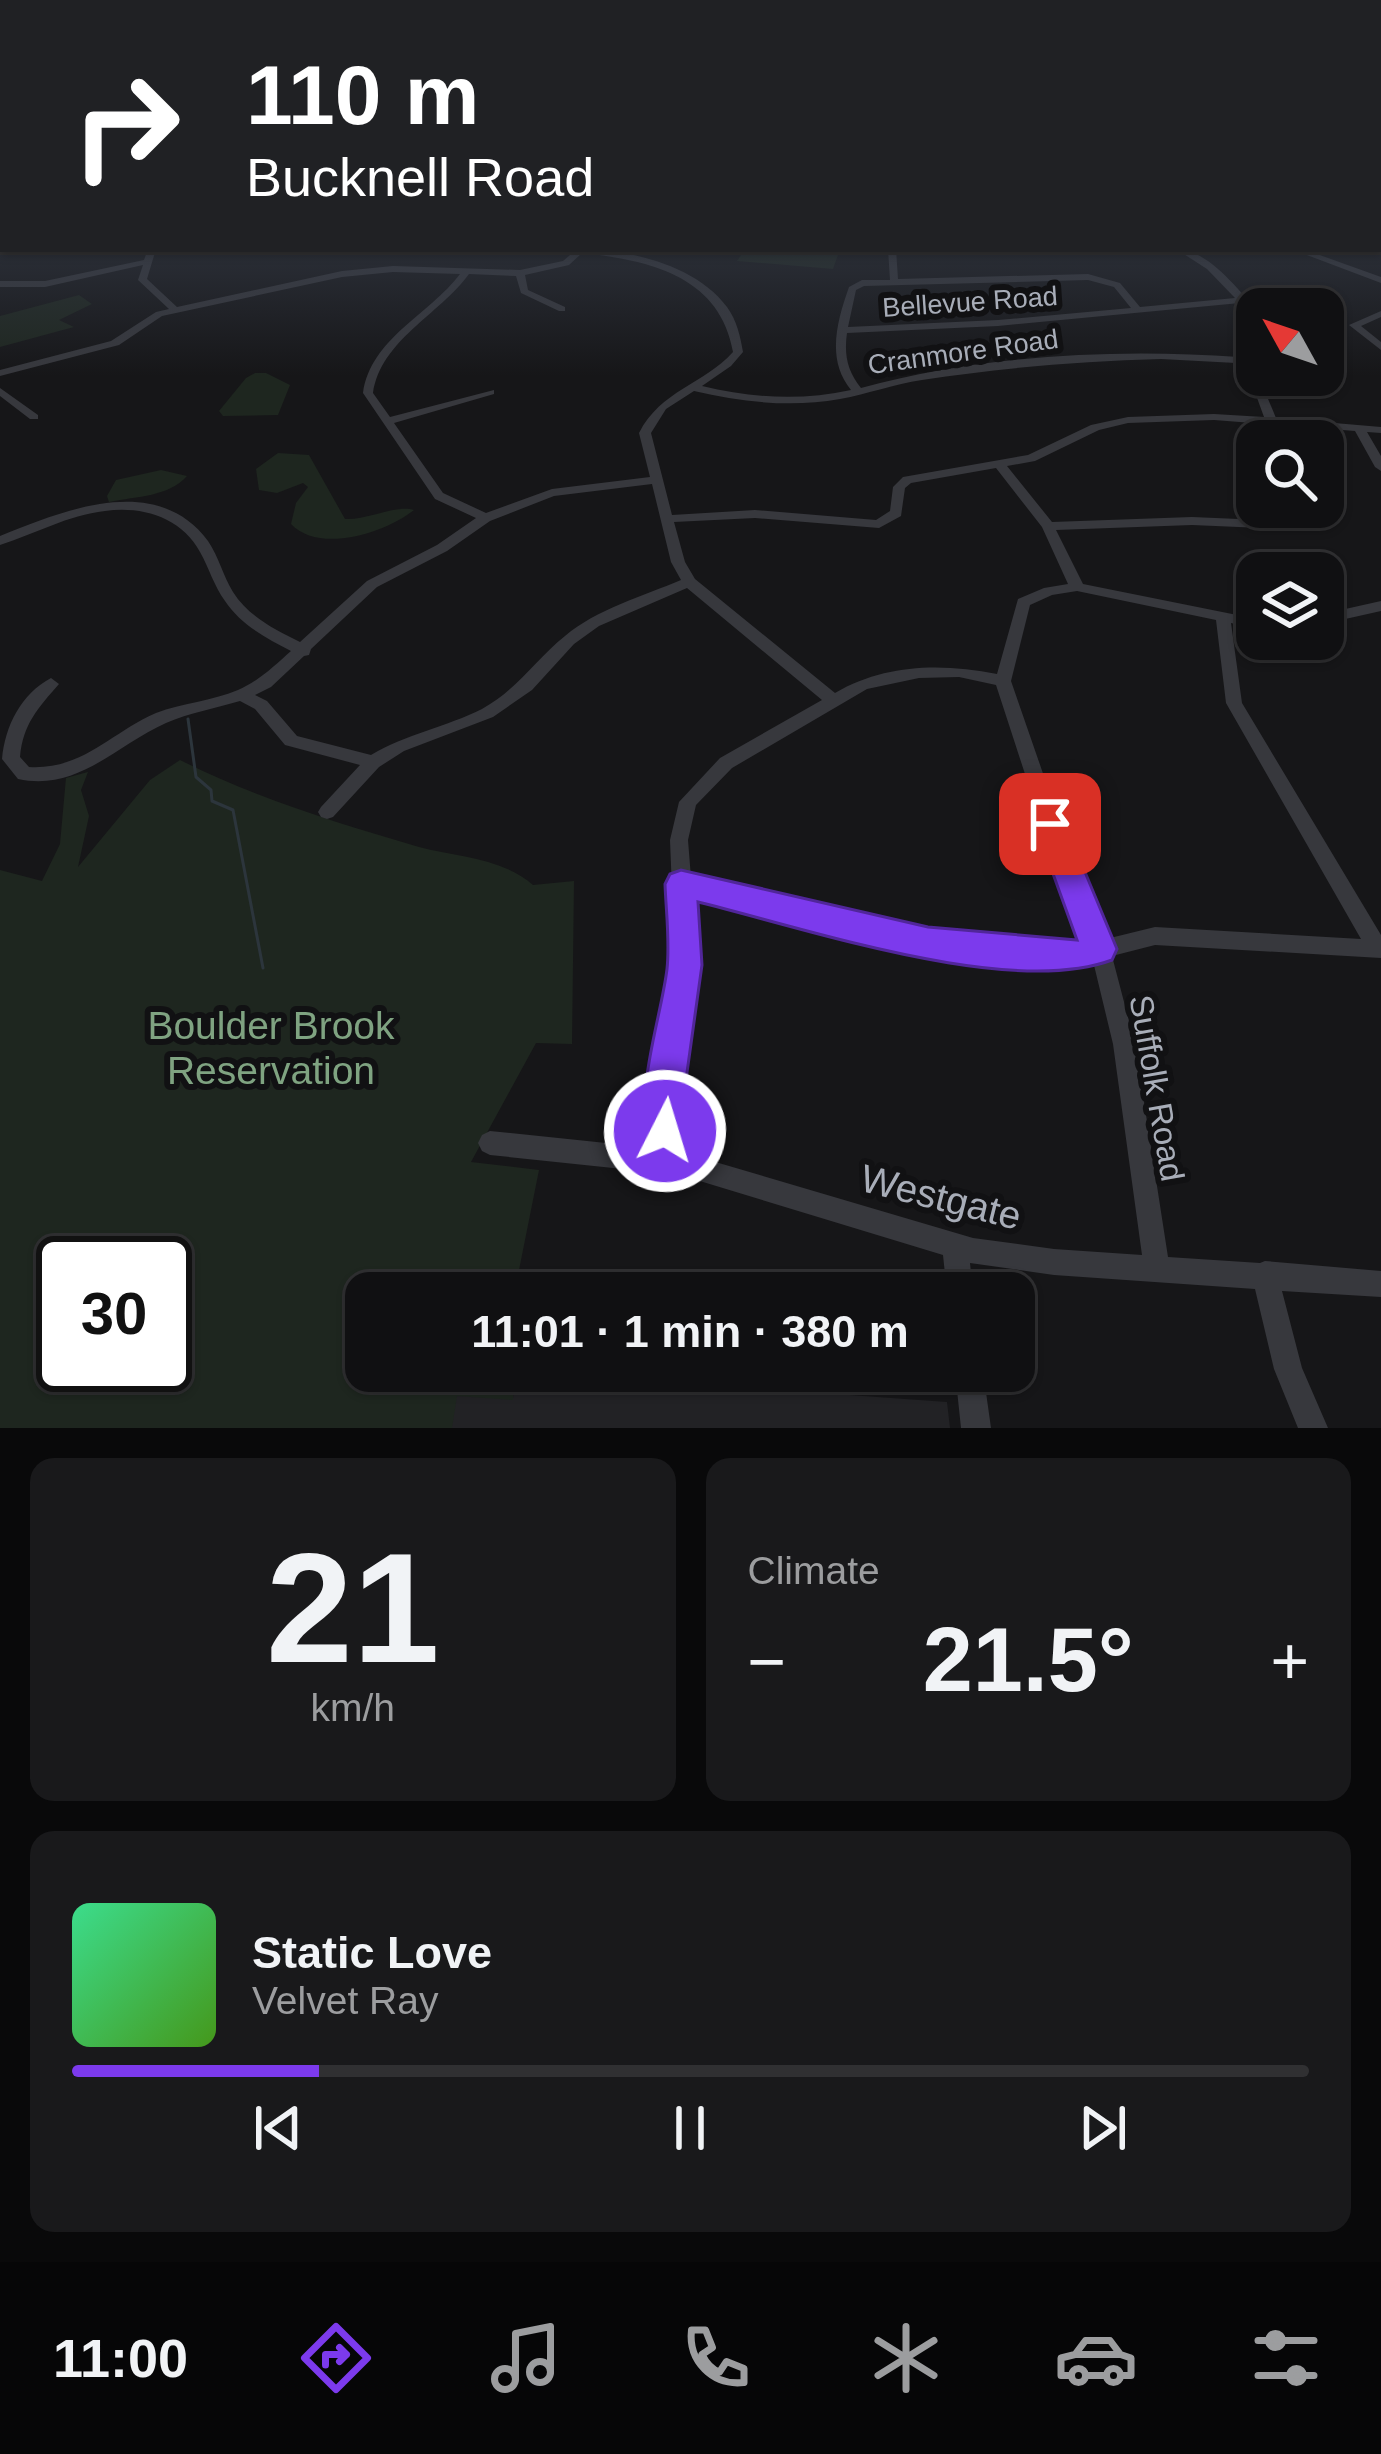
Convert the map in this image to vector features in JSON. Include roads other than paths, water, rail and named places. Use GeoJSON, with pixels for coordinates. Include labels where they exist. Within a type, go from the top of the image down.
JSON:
{"type":"FeatureCollection","features":[{"type":"Feature","properties":{"kind":"street"},"geometry":{"type":"LineString","coordinates":[[150,252],[142,280],[175,310]]}},
{"type":"Feature","properties":{"kind":"street"},"geometry":{"type":"LineString","coordinates":[[0,373],[102,348],[151,316],[358,271],[520,273],[566,263],[580,252]]}},
{"type":"Feature","properties":{"kind":"street"},"geometry":{"type":"LineString","coordinates":[[595,252],[651,261],[710,295],[739,350],[727,365],[663,406],[646,428],[655,480],[689,582],[835,702]]}},
{"type":"Feature","properties":{"kind":"street"},"geometry":{"type":"LineString","coordinates":[[892,252],[894,280]]}},
{"type":"Feature","properties":{"kind":"street"},"geometry":{"type":"LineString","coordinates":[[1185,252],[1210,267],[1236,293]]}},
{"type":"Feature","properties":{"kind":"street"},"geometry":{"type":"LineString","coordinates":[[1303,252],[1381,280]]}},
{"type":"Feature","properties":{"kind":"street"},"geometry":{"type":"LineString","coordinates":[[0,284],[45,284],[145,262]]}},
{"type":"Feature","properties":{"kind":"street"},"geometry":{"type":"LineString","coordinates":[[465,273],[440,307],[374,362],[367,376],[368,393],[439,496],[485,518]]}},
{"type":"Feature","properties":{"kind":"street"},"geometry":{"type":"LineString","coordinates":[[520,273],[524,291],[562,309]]}},
{"type":"Feature","properties":{"kind":"street"},"geometry":{"type":"LineString","coordinates":[[858,391],[849,382],[838,353],[854,287],[894,280],[1091,277],[1116,284],[1138,310]]}},
{"type":"Feature","properties":{"kind":"street","name":"Bellevue Road"},"geometry":{"type":"LineString","coordinates":[[842,330],[1236,301]]}},
{"type":"Feature","properties":{"kind":"street"},"geometry":{"type":"LineString","coordinates":[[1381,314],[1354,326],[1381,347]]}},
{"type":"Feature","properties":{"kind":"street","name":"Cranmore Road"},"geometry":{"type":"LineString","coordinates":[[692,387],[777,400],[1020,364],[1157,353],[1236,360]]}},
{"type":"Feature","properties":{"kind":"street"},"geometry":{"type":"LineString","coordinates":[[0,392],[34,417]]}},
{"type":"Feature","properties":{"kind":"street"},"geometry":{"type":"LineString","coordinates":[[388,421],[490,392]]}},
{"type":"Feature","properties":{"kind":"street"},"geometry":{"type":"LineString","coordinates":[[667,519],[755,514],[876,524],[895,514],[899,488],[910,479],[1040,455],[1112,422],[1191,416],[1255,420]]}},
{"type":"Feature","properties":{"kind":"street"},"geometry":{"type":"LineString","coordinates":[[1344,427],[1381,430]]}},
{"type":"Feature","properties":{"kind":"street"},"geometry":{"type":"LineString","coordinates":[[1359,428],[1381,467]]}},
{"type":"Feature","properties":{"kind":"street"},"geometry":{"type":"LineString","coordinates":[[1000,465],[1048,526],[1077,587]]}},
{"type":"Feature","properties":{"kind":"street"},"geometry":{"type":"LineString","coordinates":[[51,683],[30,702],[11,741],[11,759],[24,773],[48,775],[79,767],[151,723],[242,695],[265,683],[372,584],[442,548],[485,518],[551,493],[655,480]]}},
{"type":"Feature","properties":{"kind":"street"},"geometry":{"type":"LineString","coordinates":[[0,541],[92,508],[134,505],[163,514],[197,536],[242,615],[304,651]]}},
{"type":"Feature","properties":{"kind":"street"},"geometry":{"type":"LineString","coordinates":[[1048,526],[1236,523]]}},
{"type":"Feature","properties":{"kind":"street"},"geometry":{"type":"LineString","coordinates":[[328,812],[373,762],[398,747],[487,712],[526,686],[582,631],[689,582]]}},
{"type":"Feature","properties":{"kind":"street"},"geometry":{"type":"LineString","coordinates":[[666,1161],[664,1101],[685,965],[681,821],[701,784],[726,764],[863,684],[898,675],[959,672],[1003,680],[1023,602],[1034,596],[1077,587],[1236,620]]}},
{"type":"Feature","properties":{"kind":"street"},"geometry":{"type":"LineString","coordinates":[[1344,614],[1381,606]]}},
{"type":"Feature","properties":{"kind":"street"},"geometry":{"type":"LineString","coordinates":[[1222,618],[1234,703],[1380,949]]}},
{"type":"Feature","properties":{"kind":"street","name":"Suffolk Road"},"geometry":{"type":"LineString","coordinates":[[1003,680],[1064,863],[1100,949],[1124,1044],[1157,1269]]}},
{"type":"Feature","properties":{"kind":"street"},"geometry":{"type":"LineString","coordinates":[[242,695],[261,705],[291,741],[373,762]]}},
{"type":"Feature","properties":{"kind":"street"},"geometry":{"type":"LineString","coordinates":[[681,884],[928,943],[1044,956],[1077,956],[1155,936],[1380,949]]}},
{"type":"Feature","properties":{"kind":"street","name":"Westgate"},"geometry":{"type":"LineString","coordinates":[[490,1143],[666,1161],[955,1248],[1054,1262],[1381,1284]]}},
{"type":"Feature","properties":{"kind":"street"},"geometry":{"type":"LineString","coordinates":[[955,1248],[958,1272]]}},
{"type":"Feature","properties":{"kind":"street"},"geometry":{"type":"LineString","coordinates":[[1265,1274],[1288,1369],[1313,1428]]}},
{"type":"Feature","properties":{"kind":"street"},"geometry":{"type":"LineString","coordinates":[[972,1392],[976,1428]]}},
{"type":"Feature","properties":{"kind":"waterway"},"geometry":{"type":"LineString","coordinates":[[188,719],[196,777],[211,790],[212,801],[233,810],[263,968]]}},
{"type":"Feature","properties":{"kind":"park label","name":"Boulder Brook Reservation"},"geometry":{"type":"Point","coordinates":[271,1048]}}]}
